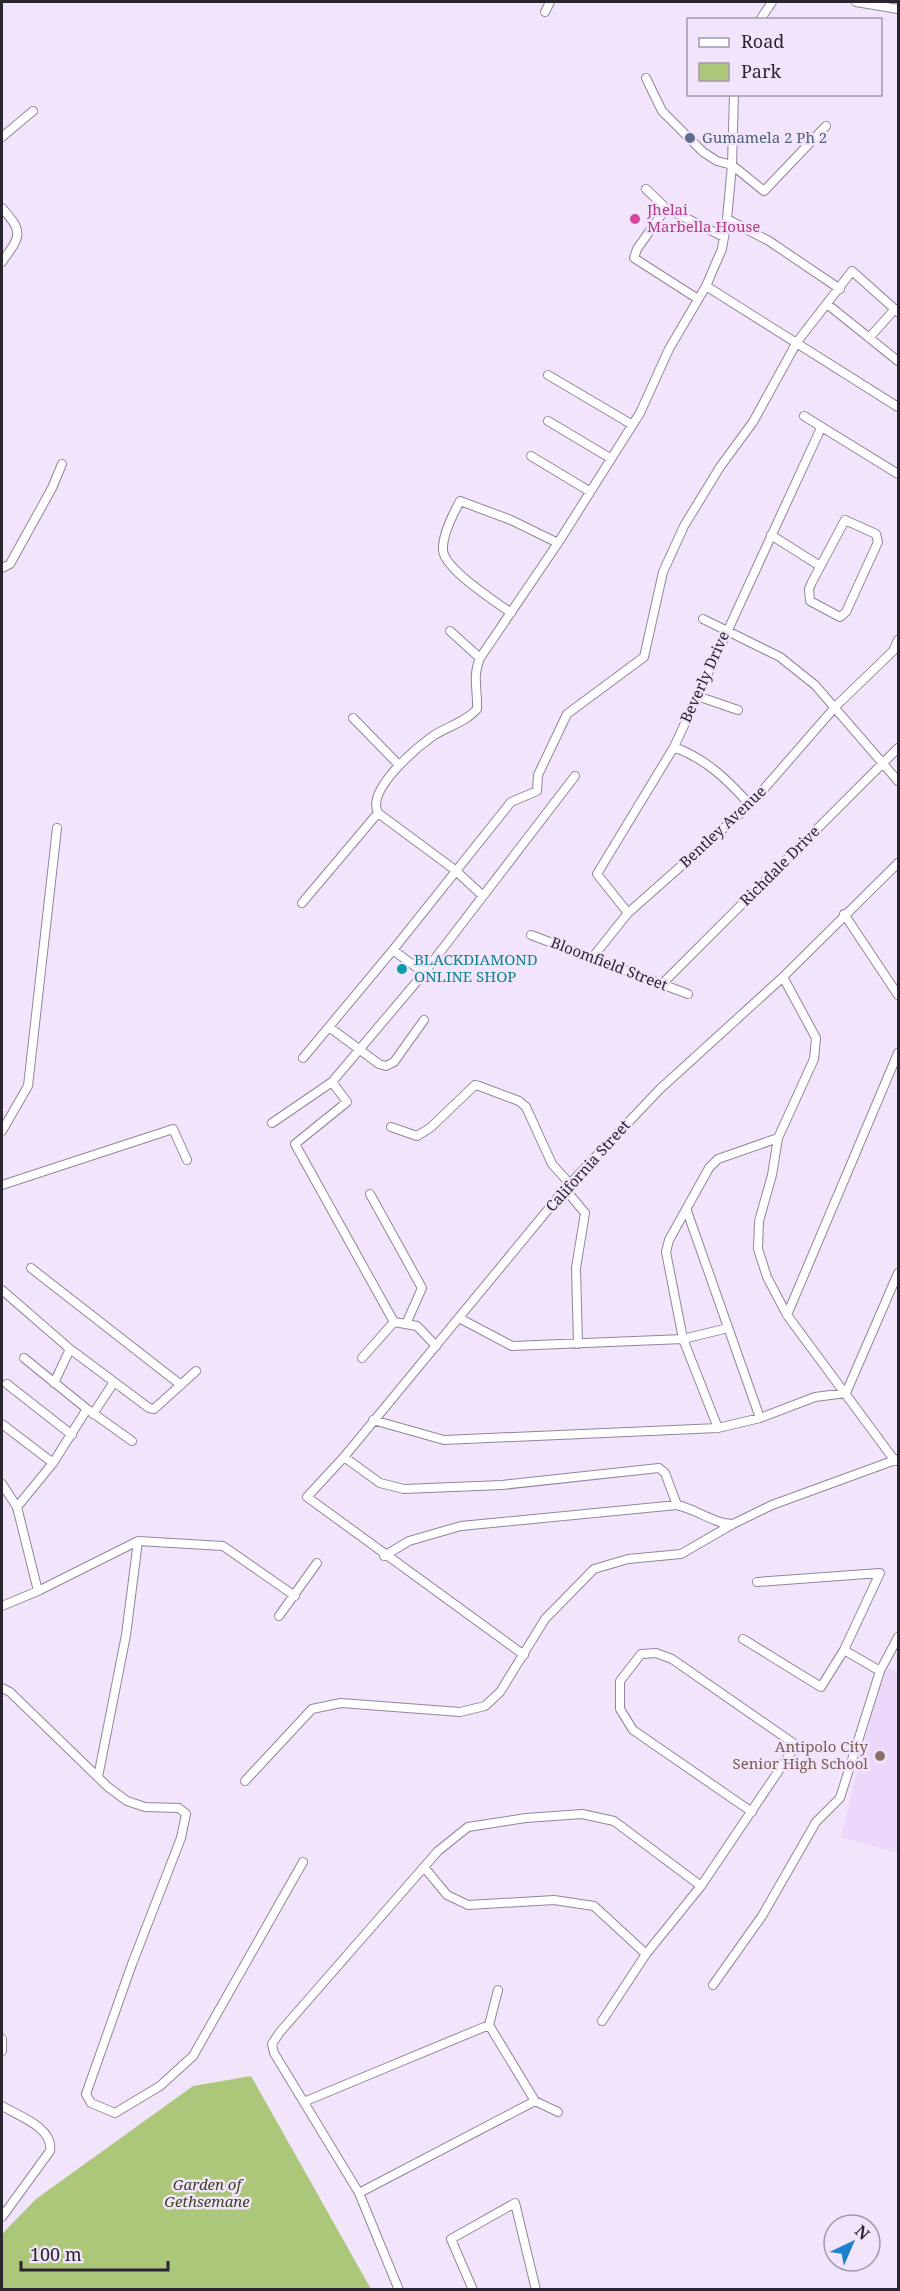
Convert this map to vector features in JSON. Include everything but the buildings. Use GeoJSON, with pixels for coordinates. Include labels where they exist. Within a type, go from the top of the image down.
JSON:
{"type":"FeatureCollection","features":[{"type":"Feature","properties":{"kind":"street"},"geometry":{"type":"LineString","coordinates":[[544,12],[550,2]]}},
{"type":"Feature","properties":{"kind":"street"},"geometry":{"type":"LineString","coordinates":[[761,18],[772,2]]}},
{"type":"Feature","properties":{"kind":"street"},"geometry":{"type":"LineString","coordinates":[[856,2],[898,9]]}},
{"type":"Feature","properties":{"kind":"street"},"geometry":{"type":"LineString","coordinates":[[646,78],[662,111],[703,152],[717,161],[732,165],[764,191],[826,126]]}},
{"type":"Feature","properties":{"kind":"street"},"geometry":{"type":"LineString","coordinates":[[483,896],[455,870],[378,813],[375,808],[377,798],[385,782],[399,765],[435,735],[477,709],[475,669],[480,658],[558,543],[640,412],[669,349],[706,286],[722,249],[727,219],[732,165],[734,96]]}},
{"type":"Feature","properties":{"kind":"street"},"geometry":{"type":"LineString","coordinates":[[2,137],[33,111]]}},
{"type":"Feature","properties":{"kind":"street"},"geometry":{"type":"LineString","coordinates":[[646,189],[666,208],[724,237]]}},
{"type":"Feature","properties":{"kind":"street"},"geometry":{"type":"LineString","coordinates":[[2,208],[18,226],[18,234],[2,262]]}},
{"type":"Feature","properties":{"kind":"street"},"geometry":{"type":"LineString","coordinates":[[666,208],[637,249],[634,258],[698,299]]}},
{"type":"Feature","properties":{"kind":"street"},"geometry":{"type":"LineString","coordinates":[[727,219],[769,241],[840,289]]}},
{"type":"Feature","properties":{"kind":"street"},"geometry":{"type":"LineString","coordinates":[[303,1058],[511,802],[537,791],[538,775],[567,714],[644,657],[663,572],[684,526],[720,467],[753,422],[797,342],[852,271],[897,310],[869,338]]}},
{"type":"Feature","properties":{"kind":"street"},"geometry":{"type":"LineString","coordinates":[[706,286],[898,407]]}},
{"type":"Feature","properties":{"kind":"street"},"geometry":{"type":"LineString","coordinates":[[827,304],[898,361]]}},
{"type":"Feature","properties":{"kind":"street"},"geometry":{"type":"LineString","coordinates":[[548,375],[631,424]]}},
{"type":"Feature","properties":{"kind":"street"},"geometry":{"type":"LineString","coordinates":[[804,416],[898,474]]}},
{"type":"Feature","properties":{"kind":"street"},"geometry":{"type":"LineString","coordinates":[[548,421],[610,458]]}},
{"type":"Feature","properties":{"kind":"street","name":"Beverly Drive"},"geometry":{"type":"LineString","coordinates":[[628,913],[597,874],[674,747],[821,428]]}},
{"type":"Feature","properties":{"kind":"street"},"geometry":{"type":"LineString","coordinates":[[531,456],[589,491]]}},
{"type":"Feature","properties":{"kind":"street"},"geometry":{"type":"LineString","coordinates":[[2,568],[10,564],[52,488],[62,464]]}},
{"type":"Feature","properties":{"kind":"street"},"geometry":{"type":"LineString","coordinates":[[511,613],[450,566],[442,551],[460,501],[511,520],[558,543]]}},
{"type":"Feature","properties":{"kind":"street"},"geometry":{"type":"LineString","coordinates":[[845,520],[876,534],[878,538],[865,574],[843,616],[810,601],[809,589],[820,566],[845,520]]}},
{"type":"Feature","properties":{"kind":"street"},"geometry":{"type":"LineString","coordinates":[[771,535],[820,566]]}},
{"type":"Feature","properties":{"kind":"street"},"geometry":{"type":"LineString","coordinates":[[704,619],[780,657],[815,685],[836,706],[898,781]]}},
{"type":"Feature","properties":{"kind":"street"},"geometry":{"type":"LineString","coordinates":[[450,631],[480,658]]}},
{"type":"Feature","properties":{"kind":"street","name":"Bentley Avenue"},"geometry":{"type":"LineString","coordinates":[[592,958],[628,913],[750,805],[836,706],[893,651],[898,640]]}},
{"type":"Feature","properties":{"kind":"street"},"geometry":{"type":"LineString","coordinates":[[698,696],[738,710]]}},
{"type":"Feature","properties":{"kind":"street"},"geometry":{"type":"LineString","coordinates":[[353,718],[399,765]]}},
{"type":"Feature","properties":{"kind":"street"},"geometry":{"type":"LineString","coordinates":[[674,747],[695,755],[717,770],[750,805]]}},
{"type":"Feature","properties":{"kind":"street","name":"Richdale Drive"},"geometry":{"type":"LineString","coordinates":[[662,984],[898,748]]}},
{"type":"Feature","properties":{"kind":"street"},"geometry":{"type":"LineString","coordinates":[[272,1123],[332,1082],[360,1050],[424,973],[575,776]]}},
{"type":"Feature","properties":{"kind":"street"},"geometry":{"type":"LineString","coordinates":[[302,903],[378,813]]}},
{"type":"Feature","properties":{"kind":"street"},"geometry":{"type":"LineString","coordinates":[[2,1131],[28,1086],[57,828]]}},
{"type":"Feature","properties":{"kind":"street","name":"California Street"},"geometry":{"type":"LineString","coordinates":[[384,1556],[346,1524],[307,1497],[344,1457],[568,1187],[660,1089],[783,977],[898,862]]}},
{"type":"Feature","properties":{"kind":"street"},"geometry":{"type":"LineString","coordinates":[[844,914],[898,995]]}},
{"type":"Feature","properties":{"kind":"street","name":"Bloomfield Street"},"geometry":{"type":"LineString","coordinates":[[531,935],[688,994]]}},
{"type":"Feature","properties":{"kind":"street"},"geometry":{"type":"LineString","coordinates":[[393,950],[424,973]]}},
{"type":"Feature","properties":{"kind":"street"},"geometry":{"type":"LineString","coordinates":[[245,1781],[312,1709],[341,1703],[460,1712],[485,1706],[500,1692],[545,1619],[594,1569],[628,1559],[681,1554],[771,1505],[897,1460],[787,1315],[767,1277],[758,1249],[759,1221],[772,1175],[778,1137],[814,1059],[816,1038],[783,977]]}},
{"type":"Feature","properties":{"kind":"street"},"geometry":{"type":"LineString","coordinates":[[329,1027],[383,1066],[390,1065],[424,1020]]}},
{"type":"Feature","properties":{"kind":"street"},"geometry":{"type":"LineString","coordinates":[[787,1315],[898,1053]]}},
{"type":"Feature","properties":{"kind":"street"},"geometry":{"type":"LineString","coordinates":[[332,1082],[347,1102],[295,1144],[394,1322]]}},
{"type":"Feature","properties":{"kind":"street"},"geometry":{"type":"LineString","coordinates":[[391,1127],[417,1136],[430,1128],[475,1085],[519,1101],[526,1107],[552,1164],[585,1213],[576,1268],[578,1344]]}},
{"type":"Feature","properties":{"kind":"street"},"geometry":{"type":"LineString","coordinates":[[2,1185],[173,1129],[187,1160]]}},
{"type":"Feature","properties":{"kind":"street"},"geometry":{"type":"LineString","coordinates":[[718,1428],[683,1339],[666,1252],[669,1240],[709,1168],[718,1159],[778,1137]]}},
{"type":"Feature","properties":{"kind":"street"},"geometry":{"type":"LineString","coordinates":[[370,1194],[422,1288],[406,1324]]}},
{"type":"Feature","properties":{"kind":"street"},"geometry":{"type":"LineString","coordinates":[[687,1211],[760,1418]]}},
{"type":"Feature","properties":{"kind":"street"},"geometry":{"type":"LineString","coordinates":[[31,1268],[181,1385]]}},
{"type":"Feature","properties":{"kind":"street"},"geometry":{"type":"LineString","coordinates":[[846,1393],[898,1274]]}},
{"type":"Feature","properties":{"kind":"street"},"geometry":{"type":"LineString","coordinates":[[2,1290],[70,1349],[149,1408],[154,1409],[196,1371]]}},
{"type":"Feature","properties":{"kind":"street"},"geometry":{"type":"LineString","coordinates":[[459,1318],[512,1346],[683,1339],[728,1328]]}},
{"type":"Feature","properties":{"kind":"street"},"geometry":{"type":"LineString","coordinates":[[394,1322],[417,1326],[436,1346]]}},
{"type":"Feature","properties":{"kind":"street"},"geometry":{"type":"LineString","coordinates":[[362,1358],[394,1322]]}},
{"type":"Feature","properties":{"kind":"street"},"geometry":{"type":"LineString","coordinates":[[54,1383],[70,1349]]}},
{"type":"Feature","properties":{"kind":"street"},"geometry":{"type":"LineString","coordinates":[[24,1358],[90,1411],[132,1441]]}},
{"type":"Feature","properties":{"kind":"street"},"geometry":{"type":"LineString","coordinates":[[17,1507],[114,1382]]}},
{"type":"Feature","properties":{"kind":"street"},"geometry":{"type":"LineString","coordinates":[[7,1384],[72,1435]]}},
{"type":"Feature","properties":{"kind":"street"},"geometry":{"type":"LineString","coordinates":[[373,1420],[444,1440],[718,1428],[760,1418],[815,1397],[846,1393]]}},
{"type":"Feature","properties":{"kind":"street"},"geometry":{"type":"LineString","coordinates":[[2,1424],[53,1463]]}},
{"type":"Feature","properties":{"kind":"street"},"geometry":{"type":"LineString","coordinates":[[344,1457],[380,1484],[404,1489],[502,1485],[659,1468],[665,1473],[677,1505]]}},
{"type":"Feature","properties":{"kind":"street"},"geometry":{"type":"LineString","coordinates":[[2,1484],[17,1507],[38,1591]]}},
{"type":"Feature","properties":{"kind":"street"},"geometry":{"type":"LineString","coordinates":[[524,1655],[384,1556],[409,1541],[461,1526],[677,1505],[693,1509],[727,1524],[733,1524]]}},
{"type":"Feature","properties":{"kind":"street"},"geometry":{"type":"LineString","coordinates":[[98,1777],[126,1635],[138,1541]]}},
{"type":"Feature","properties":{"kind":"street"},"geometry":{"type":"LineString","coordinates":[[2,1606],[38,1591],[138,1541],[223,1546],[295,1596]]}},
{"type":"Feature","properties":{"kind":"street"},"geometry":{"type":"LineString","coordinates":[[279,1616],[316,1563]]}},
{"type":"Feature","properties":{"kind":"street"},"geometry":{"type":"LineString","coordinates":[[743,1639],[821,1687],[844,1650],[880,1574],[757,1582]]}},
{"type":"Feature","properties":{"kind":"street"},"geometry":{"type":"LineString","coordinates":[[713,1985],[762,1917],[816,1822],[840,1798],[880,1671],[896,1648],[898,1637]]}},
{"type":"Feature","properties":{"kind":"street"},"geometry":{"type":"LineString","coordinates":[[844,1650],[880,1671]]}},
{"type":"Feature","properties":{"kind":"street"},"geometry":{"type":"LineString","coordinates":[[602,2021],[646,1954],[701,1886],[752,1812],[796,1745],[672,1659],[656,1653],[641,1654],[620,1681],[620,1709],[633,1730],[752,1812]]}},
{"type":"Feature","properties":{"kind":"street"},"geometry":{"type":"LineString","coordinates":[[2,1688],[10,1692],[98,1777],[127,1801],[145,1807],[179,1808],[185,1811],[186,1817],[181,1838],[132,1964],[86,2094],[91,2103],[115,2113],[160,2086],[193,2056],[303,1862]]}},
{"type":"Feature","properties":{"kind":"street"},"geometry":{"type":"LineString","coordinates":[[399,2289],[359,2193],[306,2101],[279,2062],[272,2044],[280,2032],[438,1851],[468,1827],[526,1818],[582,1814],[614,1821],[701,1886]]}},
{"type":"Feature","properties":{"kind":"street"},"geometry":{"type":"LineString","coordinates":[[424,1867],[447,1895],[468,1905],[554,1900],[594,1906],[646,1954]]}},
{"type":"Feature","properties":{"kind":"street"},"geometry":{"type":"LineString","coordinates":[[498,1990],[489,2025],[535,2101],[558,2112]]}},
{"type":"Feature","properties":{"kind":"street"},"geometry":{"type":"LineString","coordinates":[[306,2101],[489,2025]]}},
{"type":"Feature","properties":{"kind":"street"},"geometry":{"type":"LineString","coordinates":[[2,2039],[2,2051]]}},
{"type":"Feature","properties":{"kind":"street"},"geometry":{"type":"LineString","coordinates":[[359,2193],[535,2101]]}},
{"type":"Feature","properties":{"kind":"street"},"geometry":{"type":"LineString","coordinates":[[2,2106],[46,2132],[52,2143],[50,2151],[2,2217]]}},
{"type":"Feature","properties":{"kind":"street"},"geometry":{"type":"LineString","coordinates":[[473,2289],[451,2239],[515,2203],[536,2289]]}},
{"type":"Feature","properties":{"kind":"shaded area","name":"Antipolo City Senior High School"},"geometry":{"type":"Polygon","coordinates":[[[888,1668],[898,1673],[898,1853],[841,1837],[881,1674],[888,1668]]]}},
{"type":"Feature","properties":{"kind":"green space","name":"Garden of Gethsemane"},"geometry":{"type":"Polygon","coordinates":[[[251,2076],[371,2289],[2,2289],[2,2234],[36,2199],[193,2086],[251,2076]]]}},
{"type":"Feature","properties":{"kind":"place","name":"Gumamela 2 Ph 2"},"geometry":{"type":"Point","coordinates":[690,138]}},
{"type":"Feature","properties":{"kind":"place","name":"Jhelai Marbella House"},"geometry":{"type":"Point","coordinates":[635,219]}},
{"type":"Feature","properties":{"kind":"place","name":"BLACKDIAMOND ONLINE SHOP"},"geometry":{"type":"Point","coordinates":[402,969]}},
{"type":"Feature","properties":{"kind":"place","name":"Antipolo City Senior High School"},"geometry":{"type":"Point","coordinates":[880,1756]}}]}
